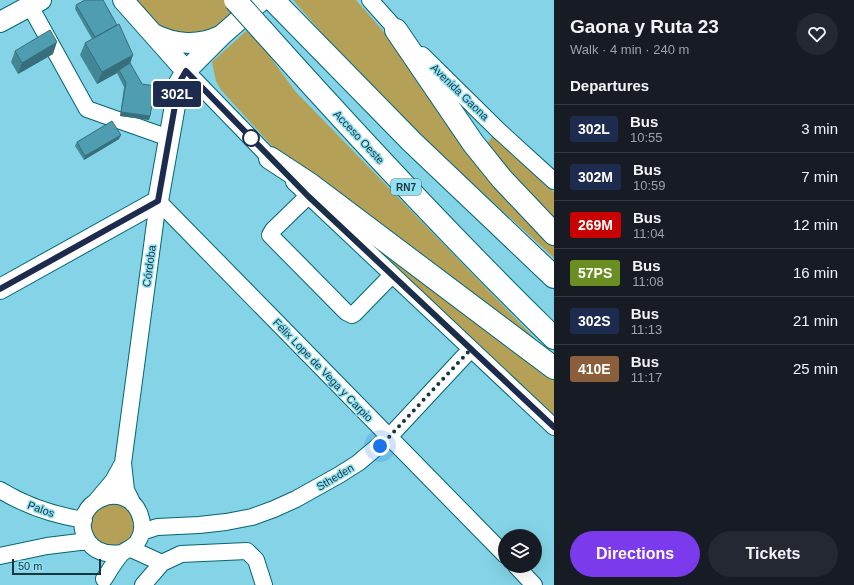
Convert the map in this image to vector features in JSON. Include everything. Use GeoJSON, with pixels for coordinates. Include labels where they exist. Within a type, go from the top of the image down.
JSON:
{"type":"FeatureCollection","features":[{"type":"Feature","properties":{"kind":"highway","name":"Acceso Oeste"},"geometry":{"type":"LineString","coordinates":[[235,0],[327,104],[503,288],[554,338]]}},
{"type":"Feature","properties":{"kind":"highway"},"geometry":{"type":"LineString","coordinates":[[278,5],[412,142],[554,277]]}},
{"type":"Feature","properties":{"kind":"highway"},"geometry":{"type":"LineString","coordinates":[[396,30],[473,143],[502,178],[554,234]]}},
{"type":"Feature","properties":{"kind":"highway"},"geometry":{"type":"LineString","coordinates":[[270,158],[311,185],[554,368]]}},
{"type":"Feature","properties":{"kind":"main road"},"geometry":{"type":"LineString","coordinates":[[122,0],[133,7],[151,32],[186,71],[223,34],[262,0]]}},
{"type":"Feature","properties":{"kind":"main road"},"geometry":{"type":"LineString","coordinates":[[0,22],[35,3]]}},
{"type":"Feature","properties":{"kind":"main road"},"geometry":{"type":"LineString","coordinates":[[151,32],[168,40],[187,43],[206,41],[223,34]]}},
{"type":"Feature","properties":{"kind":"main road","name":"Córdoba"},"geometry":{"type":"LineString","coordinates":[[158,201],[179,83],[186,71]]}},
{"type":"Feature","properties":{"kind":"main road"},"geometry":{"type":"LineString","coordinates":[[0,289],[158,201]]}},
{"type":"Feature","properties":{"kind":"street","name":"Avenida Gaona"},"geometry":{"type":"LineString","coordinates":[[370,0],[396,30],[498,130],[554,181]]}},
{"type":"Feature","properties":{"kind":"street"},"geometry":{"type":"LineString","coordinates":[[35,3],[87,109],[169,138]]}},
{"type":"Feature","properties":{"kind":"street"},"geometry":{"type":"LineString","coordinates":[[186,71],[308,196],[554,427]]}},
{"type":"Feature","properties":{"kind":"street"},"geometry":{"type":"LineString","coordinates":[[308,196],[273,230],[270,235],[346,312],[352,315],[355,313],[392,275]]}},
{"type":"Feature","properties":{"kind":"street","name":"Félix Lope de Vega y Carpio"},"geometry":{"type":"LineString","coordinates":[[158,201],[498,548]]}},
{"type":"Feature","properties":{"kind":"street","name":"Córdoba"},"geometry":{"type":"LineString","coordinates":[[133,504],[126,490],[123,463],[158,201]]}},
{"type":"Feature","properties":{"kind":"street","name":"Stheden"},"geometry":{"type":"LineString","coordinates":[[142,526],[158,527],[199,525],[252,517],[274,509],[339,475],[358,463],[389,437],[471,349]]}},
{"type":"Feature","properties":{"kind":"street","name":"Córdoba"},"geometry":{"type":"LineString","coordinates":[[97,500],[113,481],[123,463]]}},
{"type":"Feature","properties":{"kind":"street","name":"Palos"},"geometry":{"type":"LineString","coordinates":[[0,490],[38,509],[62,516],[84,520]]}},
{"type":"Feature","properties":{"kind":"street"},"geometry":{"type":"LineString","coordinates":[[106,496],[116,496],[125,498],[133,504],[139,511],[142,526],[138,541],[126,551],[104,582],[102,565],[83,527],[86,512],[91,505],[97,500],[106,496]]}},
{"type":"Feature","properties":{"kind":"street"},"geometry":{"type":"LineString","coordinates":[[0,556],[47,546],[92,545],[104,553],[113,555],[126,551],[162,564]]}},
{"type":"Feature","properties":{"kind":"street"},"geometry":{"type":"LineString","coordinates":[[143,585],[162,564],[181,554],[247,551],[256,560],[264,585]]}},
{"type":"Feature","properties":{"kind":"street"},"geometry":{"type":"LineString","coordinates":[[523,573],[534,585]]}},
{"type":"Feature","properties":{"kind":"shaded area"},"geometry":{"type":"Polygon","coordinates":[[[133,0],[253,0],[215,33],[168,37],[133,0]]]}},
{"type":"Feature","properties":{"kind":"shaded area"},"geometry":{"type":"Polygon","coordinates":[[[293,0],[356,0],[404,55],[554,243],[554,258],[434,148],[344,58],[293,0]]]}},
{"type":"Feature","properties":{"kind":"shaded area"},"geometry":{"type":"Polygon","coordinates":[[[246,31],[260,43],[295,91],[548,352],[298,171],[272,146],[221,90],[216,81],[212,62],[246,31]]]}},
{"type":"Feature","properties":{"kind":"shaded area"},"geometry":{"type":"Polygon","coordinates":[[[494,135],[554,192],[554,225],[485,146],[494,135]]]}},
{"type":"Feature","properties":{"kind":"shaded area"},"geometry":{"type":"Polygon","coordinates":[[[344,221],[554,376],[554,416],[344,221]]]}},
{"type":"Feature","properties":{"kind":"shaded area"},"geometry":{"type":"Polygon","coordinates":[[[111,502],[126,505],[135,518],[135,533],[126,545],[111,548],[97,542],[90,529],[92,514],[111,502]]]}},
{"type":"Feature","properties":{"kind":"building"},"geometry":{"type":"Polygon","coordinates":[[[85,0],[103,0],[117,25],[95,37],[76,5],[85,0]]]}},
{"type":"Feature","properties":{"kind":"building"},"geometry":{"type":"Polygon","coordinates":[[[119,24],[133,55],[102,72],[85,43],[119,24]]]}},
{"type":"Feature","properties":{"kind":"building"},"geometry":{"type":"Polygon","coordinates":[[[50,30],[57,42],[22,63],[15,51],[50,30]]]}},
{"type":"Feature","properties":{"kind":"building"},"geometry":{"type":"Polygon","coordinates":[[[130,63],[142,84],[155,86],[150,116],[121,112],[126,83],[119,70],[130,63]]]}},
{"type":"Feature","properties":{"kind":"building"},"geometry":{"type":"Polygon","coordinates":[[[112,121],[121,135],[85,156],[77,142],[112,121]]]}},
{"type":"Feature","properties":{"kind":"bus line","name":"302L"},"geometry":{"type":"LineString","coordinates":[[0,289],[158,201],[179,83],[186,71],[308,196],[554,427]]}},
{"type":"Feature","properties":{"kind":"route"},"geometry":{"type":"LineString","coordinates":[[251,138],[308,196],[471,349],[380,446]]}}]}
